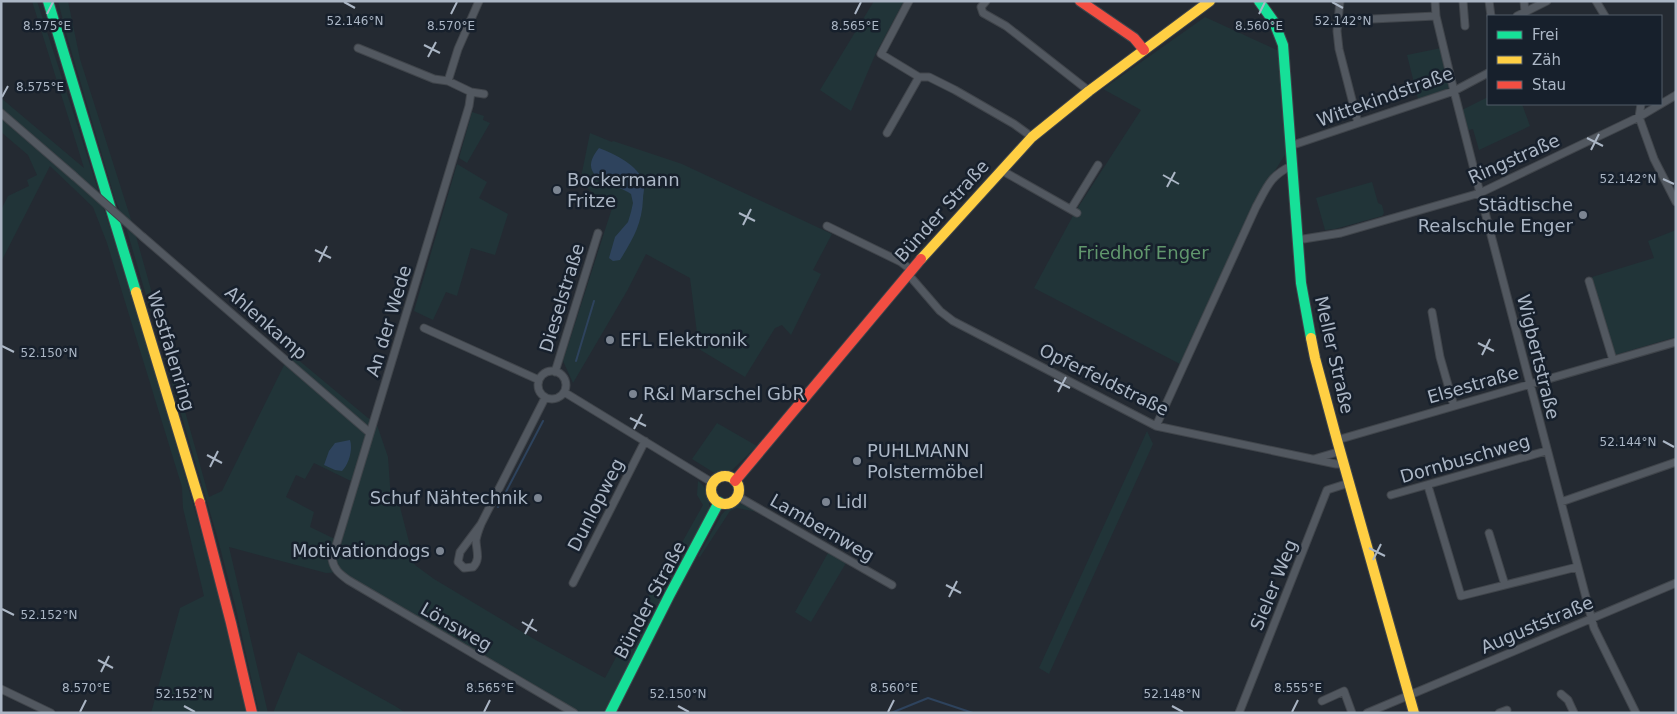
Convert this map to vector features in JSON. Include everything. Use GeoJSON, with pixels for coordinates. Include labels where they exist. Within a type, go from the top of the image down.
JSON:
{"type":"FeatureCollection","features":[{"type":"Feature","properties":{"kind":"main road","name":"Westfalenring"},"geometry":{"type":"LineString","coordinates":[[48,1],[170,399],[213,548],[252,713]]}},
{"type":"Feature","properties":{"kind":"main road"},"geometry":{"type":"LineString","coordinates":[[1080,1],[1134,38],[1144,50]]}},
{"type":"Feature","properties":{"kind":"main road","name":"Bünder Straße"},"geometry":{"type":"LineString","coordinates":[[735,481],[909,272],[1032,137],[1089,91],[1210,1]]}},
{"type":"Feature","properties":{"kind":"main road","name":"Meller Straße"},"geometry":{"type":"LineString","coordinates":[[1260,1],[1280,30],[1284,45],[1297,240],[1315,358],[1414,713]]}},
{"type":"Feature","properties":{"kind":"main road"},"geometry":{"type":"LineString","coordinates":[[728,476],[735,481],[738,488],[737,496],[727,503],[715,500],[711,492],[716,479],[728,476]]}},
{"type":"Feature","properties":{"kind":"main road","name":"Bünder Straße"},"geometry":{"type":"LineString","coordinates":[[610,713],[719,502]]}},
{"type":"Feature","properties":{"kind":"street"},"geometry":{"type":"LineString","coordinates":[[448,81],[458,49],[479,1]]}},
{"type":"Feature","properties":{"kind":"street"},"geometry":{"type":"LineString","coordinates":[[909,1],[881,54],[919,77],[930,77],[958,91],[1014,124],[1032,137]]}},
{"type":"Feature","properties":{"kind":"street"},"geometry":{"type":"LineString","coordinates":[[986,1],[982,7],[983,14],[1006,26],[1089,91]]}},
{"type":"Feature","properties":{"kind":"street"},"geometry":{"type":"LineString","coordinates":[[1340,1],[1337,31],[1358,123]]}},
{"type":"Feature","properties":{"kind":"street","name":"Wigbertstraße"},"geometry":{"type":"LineString","coordinates":[[1435,1],[1436,16],[1454,91],[1546,451],[1594,628],[1636,713]]}},
{"type":"Feature","properties":{"kind":"street"},"geometry":{"type":"LineString","coordinates":[[1463,1],[1465,26]]}},
{"type":"Feature","properties":{"kind":"street"},"geometry":{"type":"LineString","coordinates":[[1488,1],[1491,15]]}},
{"type":"Feature","properties":{"kind":"street"},"geometry":{"type":"LineString","coordinates":[[1524,1],[1525,12]]}},
{"type":"Feature","properties":{"kind":"street"},"geometry":{"type":"LineString","coordinates":[[1519,15],[1547,1]]}},
{"type":"Feature","properties":{"kind":"street"},"geometry":{"type":"LineString","coordinates":[[1596,1],[1603,15]]}},
{"type":"Feature","properties":{"kind":"street"},"geometry":{"type":"LineString","coordinates":[[1372,19],[1436,16]]}},
{"type":"Feature","properties":{"kind":"street"},"geometry":{"type":"LineString","coordinates":[[358,48],[434,79],[448,81],[471,92],[484,94]]}},
{"type":"Feature","properties":{"kind":"street","name":"Wittekindstraße"},"geometry":{"type":"LineString","coordinates":[[1290,146],[1454,91],[1487,74]]}},
{"type":"Feature","properties":{"kind":"street"},"geometry":{"type":"LineString","coordinates":[[887,133],[919,77]]}},
{"type":"Feature","properties":{"kind":"street","name":"An der Wede"},"geometry":{"type":"LineString","coordinates":[[332,559],[469,106],[471,92]]}},
{"type":"Feature","properties":{"kind":"street","name":"Ringstraße"},"geometry":{"type":"LineString","coordinates":[[1662,103],[1676,95]]}},
{"type":"Feature","properties":{"kind":"street"},"geometry":{"type":"LineString","coordinates":[[1640,105],[1639,117],[1654,159],[1676,202]]}},
{"type":"Feature","properties":{"kind":"street","name":"Ringstraße"},"geometry":{"type":"LineString","coordinates":[[1297,240],[1341,233],[1480,193],[1639,117],[1658,105]]}},
{"type":"Feature","properties":{"kind":"street","name":"Ahlenkamp"},"geometry":{"type":"LineString","coordinates":[[1,113],[370,433]]}},
{"type":"Feature","properties":{"kind":"street"},"geometry":{"type":"LineString","coordinates":[[1001,170],[1074,211],[1098,165]]}},
{"type":"Feature","properties":{"kind":"street"},"geometry":{"type":"LineString","coordinates":[[1156,426],[1256,207],[1278,172],[1291,166]]}},
{"type":"Feature","properties":{"kind":"street","name":"Opferfeldstraße"},"geometry":{"type":"LineString","coordinates":[[827,226],[901,262],[940,311],[953,321],[1156,426],[1336,464],[1344,464]]}},
{"type":"Feature","properties":{"kind":"street","name":"Dieselstraße"},"geometry":{"type":"LineString","coordinates":[[555,372],[598,232]]}},
{"type":"Feature","properties":{"kind":"street"},"geometry":{"type":"LineString","coordinates":[[1589,281],[1613,360]]}},
{"type":"Feature","properties":{"kind":"street"},"geometry":{"type":"LineString","coordinates":[[1432,312],[1440,357],[1454,406]]}},
{"type":"Feature","properties":{"kind":"street"},"geometry":{"type":"LineString","coordinates":[[424,328],[539,380]]}},
{"type":"Feature","properties":{"kind":"street","name":"Elsestraße"},"geometry":{"type":"LineString","coordinates":[[1337,440],[1676,342]]}},
{"type":"Feature","properties":{"kind":"street"},"geometry":{"type":"LineString","coordinates":[[547,372],[555,372],[565,380],[564,392],[558,398],[545,398],[539,392],[539,380],[547,372]]}},
{"type":"Feature","properties":{"kind":"street"},"geometry":{"type":"LineString","coordinates":[[564,392],[713,483]]}},
{"type":"Feature","properties":{"kind":"street"},"geometry":{"type":"LineString","coordinates":[[481,524],[460,552],[458,562],[464,568],[473,567],[477,563],[476,540],[481,524],[545,398]]}},
{"type":"Feature","properties":{"kind":"street","name":"Dunlopweg"},"geometry":{"type":"LineString","coordinates":[[573,583],[646,441]]}},
{"type":"Feature","properties":{"kind":"street","name":"Opferfeldstraße"},"geometry":{"type":"LineString","coordinates":[[1313,459],[1340,451]]}},
{"type":"Feature","properties":{"kind":"street","name":"Dornbuschweg"},"geometry":{"type":"LineString","coordinates":[[1391,495],[1546,451]]}},
{"type":"Feature","properties":{"kind":"street"},"geometry":{"type":"LineString","coordinates":[[1561,502],[1676,462]]}},
{"type":"Feature","properties":{"kind":"street","name":"Sieler Weg"},"geometry":{"type":"LineString","coordinates":[[1239,713],[1327,490],[1349,483]]}},
{"type":"Feature","properties":{"kind":"street"},"geometry":{"type":"LineString","coordinates":[[1428,486],[1461,596],[1577,567]]}},
{"type":"Feature","properties":{"kind":"street","name":"Lambernweg"},"geometry":{"type":"LineString","coordinates":[[737,496],[892,585]]}},
{"type":"Feature","properties":{"kind":"street"},"geometry":{"type":"LineString","coordinates":[[1489,533],[1505,585]]}},
{"type":"Feature","properties":{"kind":"street","name":"Lönsweg"},"geometry":{"type":"LineString","coordinates":[[332,559],[334,567],[348,580],[574,713]]}},
{"type":"Feature","properties":{"kind":"street","name":"Auguststraße"},"geometry":{"type":"LineString","coordinates":[[1367,713],[1676,583]]}},
{"type":"Feature","properties":{"kind":"street"},"geometry":{"type":"LineString","coordinates":[[1,689],[51,713]]}},
{"type":"Feature","properties":{"kind":"street"},"geometry":{"type":"LineString","coordinates":[[1322,700],[1344,691],[1352,713]]}},
{"type":"Feature","properties":{"kind":"street"},"geometry":{"type":"LineString","coordinates":[[1561,694],[1568,700],[1574,713]]}},
{"type":"Feature","properties":{"kind":"street"},"geometry":{"type":"LineString","coordinates":[[1499,713],[1507,710]]}},
{"type":"Feature","properties":{"kind":"green space"},"geometry":{"type":"Polygon","coordinates":[[[32,1],[37,1],[154,369],[197,517],[247,713],[151,713],[180,608],[204,596],[183,508],[182,487],[107,243],[93,207],[50,166],[1,262],[1,210],[8,196],[29,186],[27,180],[37,175],[28,155],[1,132],[1,98],[84,168],[32,1]]]}},
{"type":"Feature","properties":{"kind":"green space"},"geometry":{"type":"Polygon","coordinates":[[[58,1],[68,1],[80,59],[134,229],[209,497],[222,491],[290,353],[368,418],[376,422],[388,457],[391,500],[400,507],[415,565],[434,579],[534,639],[605,678],[667,561],[671,562],[703,505],[697,495],[698,481],[705,487],[709,500],[708,514],[607,713],[580,713],[341,572],[326,573],[229,547],[268,713],[259,713],[236,609],[217,536],[125,224],[115,199],[58,1]],[[314,463],[305,479],[296,475],[286,497],[314,512],[310,527],[339,541],[357,484],[314,463]]]}},
{"type":"Feature","properties":{"kind":"green space"},"geometry":{"type":"Polygon","coordinates":[[[874,1],[904,1],[875,55],[851,111],[820,90],[874,1]]]}},
{"type":"Feature","properties":{"kind":"green space","name":"Friedhof Enger"},"geometry":{"type":"Polygon","coordinates":[[[1205,17],[1279,51],[1286,153],[1255,203],[1180,364],[1034,288],[1075,212],[1141,110],[1103,89],[1205,17]]]}},
{"type":"Feature","properties":{"kind":"green space"},"geometry":{"type":"Polygon","coordinates":[[[1441,48],[1450,88],[1418,99],[1407,55],[1441,48]]]}},
{"type":"Feature","properties":{"kind":"green space"},"geometry":{"type":"Polygon","coordinates":[[[1487,98],[1487,105],[1522,105],[1530,126],[1479,150],[1473,129],[1468,130],[1462,110],[1487,98]]]}},
{"type":"Feature","properties":{"kind":"green space"},"geometry":{"type":"Polygon","coordinates":[[[472,112],[484,116],[483,120],[490,123],[467,163],[459,158],[472,112]]]}},
{"type":"Feature","properties":{"kind":"green space"},"geometry":{"type":"Polygon","coordinates":[[[590,133],[612,142],[682,164],[832,234],[813,270],[821,274],[791,335],[782,325],[775,328],[745,377],[699,349],[690,278],[646,254],[627,291],[573,383],[563,361],[613,205],[604,202],[580,182],[590,133]]]}},
{"type":"Feature","properties":{"kind":"green space"},"geometry":{"type":"Polygon","coordinates":[[[457,164],[487,182],[479,198],[508,214],[495,255],[471,248],[457,296],[446,292],[433,320],[414,311],[457,164]]]}},
{"type":"Feature","properties":{"kind":"green space"},"geometry":{"type":"Polygon","coordinates":[[[1372,182],[1378,203],[1382,205],[1384,213],[1382,216],[1325,230],[1316,198],[1372,182]]]}},
{"type":"Feature","properties":{"kind":"green space"},"geometry":{"type":"Polygon","coordinates":[[[1676,230],[1676,337],[1615,355],[1592,277],[1654,258],[1648,241],[1676,230]]]}},
{"type":"Feature","properties":{"kind":"green space"},"geometry":{"type":"Polygon","coordinates":[[[717,423],[757,446],[731,471],[716,474],[692,459],[717,423]]]}},
{"type":"Feature","properties":{"kind":"green space"},"geometry":{"type":"Polygon","coordinates":[[[1147,431],[1153,444],[1049,674],[1039,668],[1147,431]]]}},
{"type":"Feature","properties":{"kind":"green space"},"geometry":{"type":"Polygon","coordinates":[[[740,503],[758,512],[737,508],[730,511],[700,557],[698,556],[722,514],[740,503]]]}},
{"type":"Feature","properties":{"kind":"green space"},"geometry":{"type":"Polygon","coordinates":[[[828,553],[846,563],[811,622],[795,612],[828,553]]]}},
{"type":"Feature","properties":{"kind":"green space"},"geometry":{"type":"Polygon","coordinates":[[[298,652],[395,706],[406,713],[273,713],[298,652]]]}},
{"type":"Feature","properties":{"kind":"water"},"geometry":{"type":"Polygon","coordinates":[[[599,148],[612,153],[631,166],[637,171],[644,183],[639,224],[620,260],[613,261],[609,258],[615,237],[628,222],[633,203],[631,194],[599,178],[594,173],[591,167],[592,158],[599,148]]]}},
{"type":"Feature","properties":{"kind":"water"},"geometry":{"type":"Polygon","coordinates":[[[350,440],[350,456],[342,471],[324,465],[329,451],[335,443],[350,440]]]}},
{"type":"Feature","properties":{"kind":"waterway"},"geometry":{"type":"LineString","coordinates":[[576,361],[594,301]]}},
{"type":"Feature","properties":{"kind":"waterway"},"geometry":{"type":"LineString","coordinates":[[498,507],[543,421]]}},
{"type":"Feature","properties":{"kind":"waterway"},"geometry":{"type":"LineString","coordinates":[[891,713],[928,698],[973,713]]}},
{"type":"Feature","properties":{"kind":"traffic: fast"},"geometry":{"type":"LineString","coordinates":[[48,1],[136,292]]}},
{"type":"Feature","properties":{"kind":"traffic: fast"},"geometry":{"type":"LineString","coordinates":[[1259,1],[1274,22],[1283,45],[1301,283],[1311,338]]}},
{"type":"Feature","properties":{"kind":"traffic: fast"},"geometry":{"type":"LineString","coordinates":[[610,713],[719,502]]}},
{"type":"Feature","properties":{"kind":"traffic: slow"},"geometry":{"type":"LineString","coordinates":[[921,259],[1032,137],[1089,91],[1210,1]]}},
{"type":"Feature","properties":{"kind":"traffic: slow"},"geometry":{"type":"LineString","coordinates":[[136,292],[200,503]]}},
{"type":"Feature","properties":{"kind":"traffic: slow"},"geometry":{"type":"LineString","coordinates":[[1311,338],[1337,440],[1414,713]]}},
{"type":"Feature","properties":{"kind":"traffic: slow"},"geometry":{"type":"LineString","coordinates":[[725,476],[735,480],[739,490],[735,500],[725,504],[715,500],[711,490],[715,480],[725,476]]}},
{"type":"Feature","properties":{"kind":"traffic: jam"},"geometry":{"type":"LineString","coordinates":[[1080,1],[1134,38],[1144,50]]}},
{"type":"Feature","properties":{"kind":"traffic: jam"},"geometry":{"type":"LineString","coordinates":[[735,481],[921,259]]}},
{"type":"Feature","properties":{"kind":"traffic: jam"},"geometry":{"type":"LineString","coordinates":[[200,503],[252,713]]}},
{"type":"Feature","properties":{"kind":"place","name":"Bockermann Fritze"},"geometry":{"type":"Point","coordinates":[557,190]}},
{"type":"Feature","properties":{"kind":"place","name":"Städtische Realschule Enger"},"geometry":{"type":"Point","coordinates":[1583,215]}},
{"type":"Feature","properties":{"kind":"place","name":"EFL Elektronik"},"geometry":{"type":"Point","coordinates":[610,340]}},
{"type":"Feature","properties":{"kind":"place","name":"R&I Marschel GbR"},"geometry":{"type":"Point","coordinates":[633,394]}},
{"type":"Feature","properties":{"kind":"place","name":"PUHLMANN Polstermöbel"},"geometry":{"type":"Point","coordinates":[857,461]}},
{"type":"Feature","properties":{"kind":"place","name":"Schuf Nähtechnik"},"geometry":{"type":"Point","coordinates":[538,498]}},
{"type":"Feature","properties":{"kind":"place","name":"Lidl"},"geometry":{"type":"Point","coordinates":[826,502]}},
{"type":"Feature","properties":{"kind":"place","name":"Motivationdogs"},"geometry":{"type":"Point","coordinates":[440,551]}}]}
